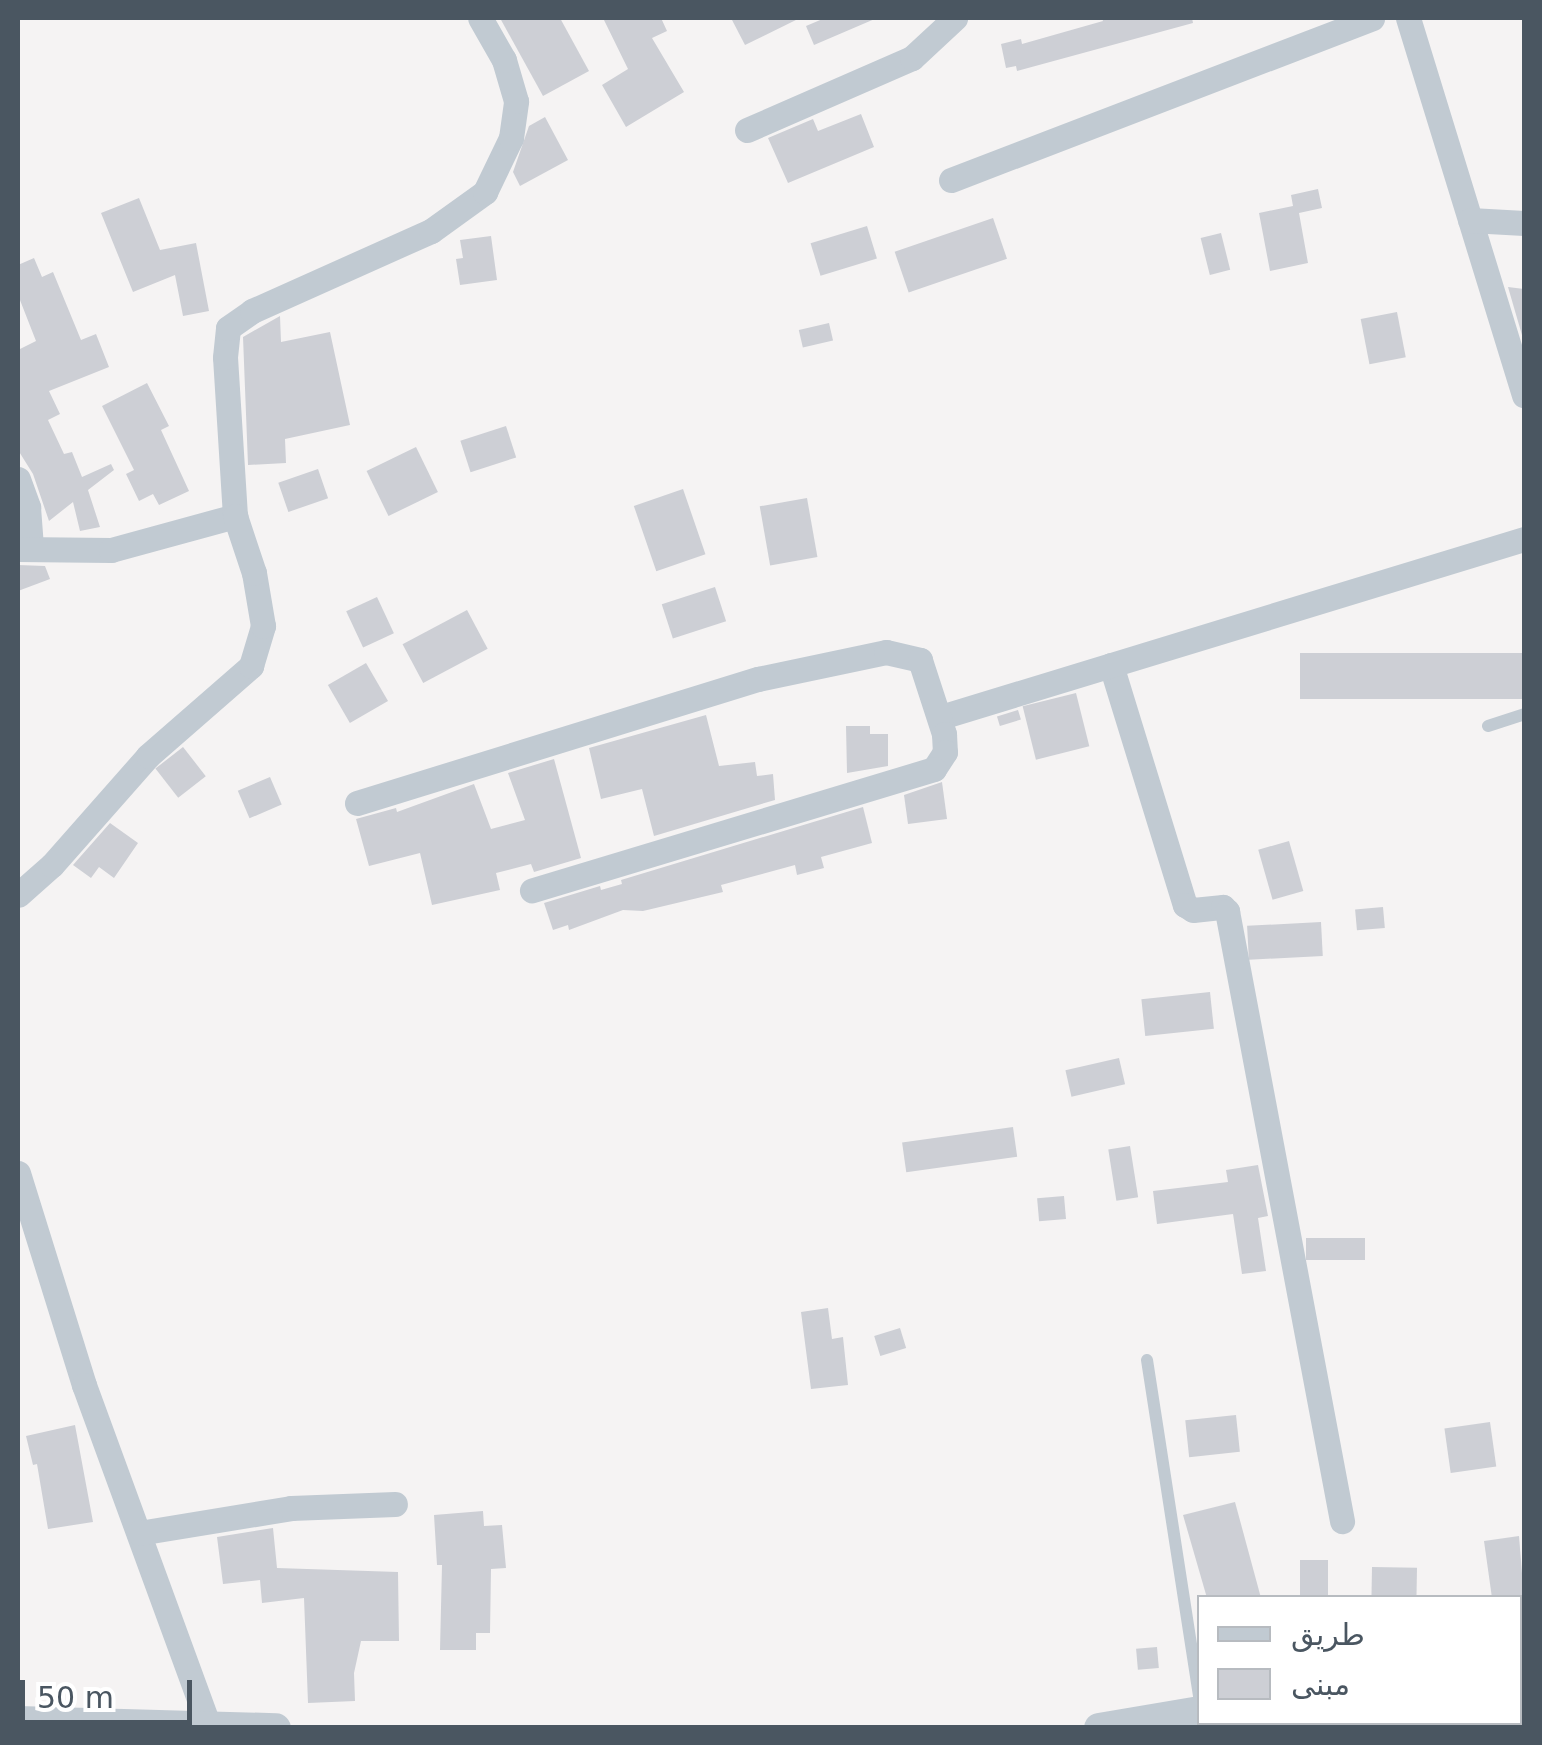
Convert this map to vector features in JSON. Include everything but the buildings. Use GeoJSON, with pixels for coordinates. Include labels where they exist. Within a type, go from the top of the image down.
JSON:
{"type":"FeatureCollection","features":[{"type":"Feature","properties":{"kind":"street"},"geometry":{"type":"LineString","coordinates":[[18,895],[52,865],[148,756],[251,666],[264,626],[254,573],[235,516],[225,357],[228,328],[252,311],[431,230],[485,192],[511,138],[516,101],[504,60],[480,18]]}},
{"type":"Feature","properties":{"kind":"street"},"geometry":{"type":"LineString","coordinates":[[747,130],[912,58],[955,18]]}},
{"type":"Feature","properties":{"kind":"street"},"geometry":{"type":"LineString","coordinates":[[951,180],[1372,18]]}},
{"type":"Feature","properties":{"kind":"street"},"geometry":{"type":"LineString","coordinates":[[1408,18],[1470,220],[1516,340],[1524,396]]}},
{"type":"Feature","properties":{"kind":"street"},"geometry":{"type":"LineString","coordinates":[[1470,220],[1524,223]]}},
{"type":"Feature","properties":{"kind":"street"},"geometry":{"type":"LineString","coordinates":[[18,479],[28,508],[24,548],[111,550],[235,516]]}},
{"type":"Feature","properties":{"kind":"street"},"geometry":{"type":"LineString","coordinates":[[941,717],[1524,539]]}},
{"type":"Feature","properties":{"kind":"street"},"geometry":{"type":"LineString","coordinates":[[356,803],[635,714],[758,680],[886,652],[920,660],[941,717],[944,752],[934,770],[532,890]]}},
{"type":"Feature","properties":{"kind":"street"},"geometry":{"type":"LineString","coordinates":[[1111,665],[1185,905],[1193,910],[1223,907],[1227,912],[1342,1521]]}},
{"type":"Feature","properties":{"kind":"street"},"geometry":{"type":"LineString","coordinates":[[18,1172],[84,1385],[208,1724]]}},
{"type":"Feature","properties":{"kind":"street"},"geometry":{"type":"LineString","coordinates":[[138,1533],[291,1508],[395,1504]]}},
{"type":"Feature","properties":{"kind":"street"},"geometry":{"type":"LineString","coordinates":[[1099,1728],[1197,1712]]}},
{"type":"Feature","properties":{"kind":"street"},"geometry":{"type":"LineString","coordinates":[[18,1721],[276,1728]]}},
{"type":"Feature","properties":{"kind":"lane"},"geometry":{"type":"LineString","coordinates":[[1488,726],[1524,714]]}},
{"type":"Feature","properties":{"kind":"lane"},"geometry":{"type":"LineString","coordinates":[[1146,1360],[1197,1683]]}}]}
